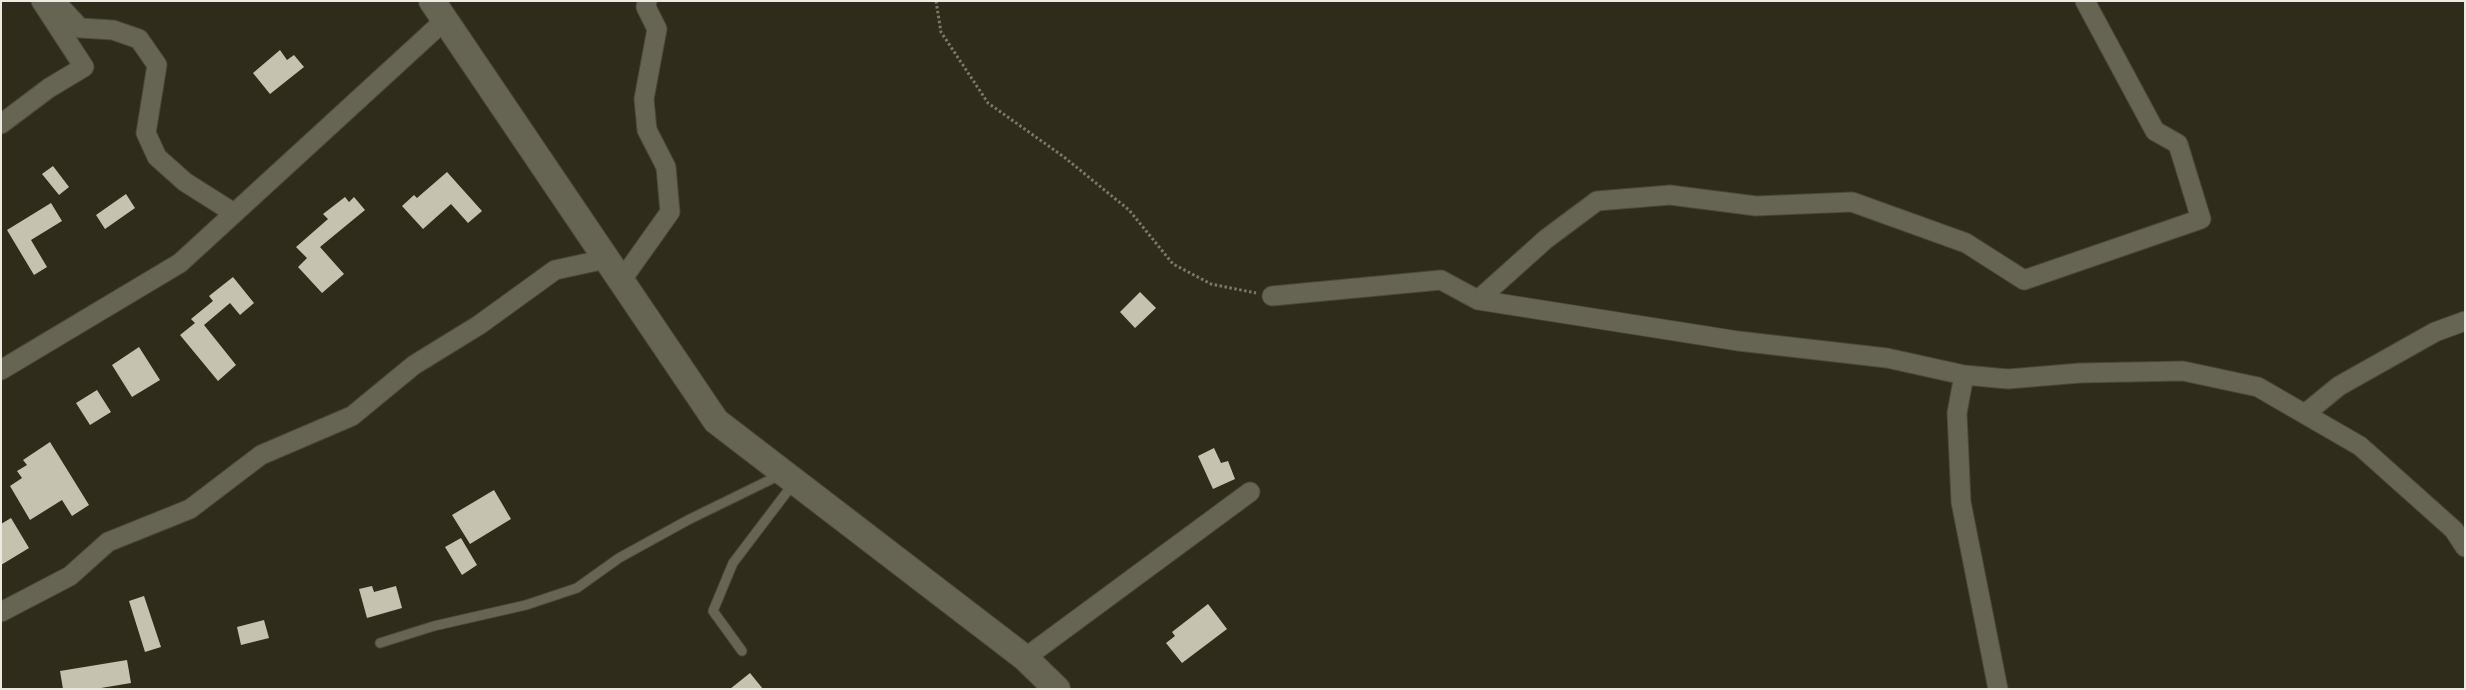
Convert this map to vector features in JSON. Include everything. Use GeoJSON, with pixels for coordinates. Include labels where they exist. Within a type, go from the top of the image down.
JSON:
{"type":"FeatureCollection","features":[{"type":"Feature","properties":{"kind":"street"},"geometry":{"type":"LineString","coordinates":[[1,124],[49,88],[84,67],[41,1]]}},
{"type":"Feature","properties":{"kind":"street"},"geometry":{"type":"LineString","coordinates":[[55,1],[80,28],[113,30],[139,39],[157,65],[146,133],[157,157],[185,182],[234,213]]}},
{"type":"Feature","properties":{"kind":"street"},"geometry":{"type":"LineString","coordinates":[[621,281],[670,212],[666,167],[647,130],[644,98],[658,28],[646,6],[647,1]]}},
{"type":"Feature","properties":{"kind":"street"},"geometry":{"type":"LineString","coordinates":[[1478,300],[1546,239],[1597,201],[1670,195],[1756,206],[1852,202],[1966,243],[2024,280],[2201,219],[2178,144],[2155,131],[2085,1]]}},
{"type":"Feature","properties":{"kind":"street"},"geometry":{"type":"LineString","coordinates":[[1,370],[180,263],[234,213],[438,11],[716,421],[1025,658],[1051,687]]}},
{"type":"Feature","properties":{"kind":"street"},"geometry":{"type":"LineString","coordinates":[[1,612],[70,576],[108,542],[190,509],[261,455],[352,416],[414,365],[479,325],[555,270],[606,259]]}},
{"type":"Feature","properties":{"kind":"street"},"geometry":{"type":"LineString","coordinates":[[1272,296],[1441,280],[1478,300],[1738,341],[1887,358],[1964,375],[2008,379],[2080,373],[2183,371],[2258,386],[2360,446],[2454,530],[2465,547]]}},
{"type":"Feature","properties":{"kind":"street"},"geometry":{"type":"LineString","coordinates":[[2306,413],[2339,386],[2436,332],[2465,321]]}},
{"type":"Feature","properties":{"kind":"street"},"geometry":{"type":"LineString","coordinates":[[1964,375],[1957,413],[1961,502],[1998,689]]}},
{"type":"Feature","properties":{"kind":"street"},"geometry":{"type":"LineString","coordinates":[[1025,658],[1250,492]]}},
{"type":"Feature","properties":{"kind":"lane"},"geometry":{"type":"LineString","coordinates":[[380,643],[434,626],[526,605],[577,588],[620,558],[679,525],[790,477]]}},
{"type":"Feature","properties":{"kind":"lane"},"geometry":{"type":"LineString","coordinates":[[742,651],[713,611],[733,563],[790,477]]}},
{"type":"Feature","properties":{"kind":"path"},"geometry":{"type":"LineString","coordinates":[[936,1],[941,32],[988,103],[1064,157],[1129,210],[1173,264],[1211,284],[1272,296]]}},
{"type":"Feature","properties":{"kind":"building"},"geometry":{"type":"Polygon","coordinates":[[[280,50],[287,60],[294,55],[304,67],[270,94],[253,73],[280,50]]]}},
{"type":"Feature","properties":{"kind":"building"},"geometry":{"type":"Polygon","coordinates":[[[53,166],[69,187],[59,195],[42,174],[53,166]]]}},
{"type":"Feature","properties":{"kind":"building"},"geometry":{"type":"Polygon","coordinates":[[[447,172],[482,211],[468,223],[451,204],[423,229],[402,206],[414,195],[417,198],[447,172]]]}},
{"type":"Feature","properties":{"kind":"building"},"geometry":{"type":"Polygon","coordinates":[[[126,194],[135,208],[105,229],[96,215],[126,194]]]}},
{"type":"Feature","properties":{"kind":"building"},"geometry":{"type":"Polygon","coordinates":[[[345,197],[349,202],[354,197],[365,210],[320,247],[344,274],[322,293],[298,267],[307,258],[296,247],[328,219],[323,214],[345,197]]]}},
{"type":"Feature","properties":{"kind":"building"},"geometry":{"type":"Polygon","coordinates":[[[51,203],[62,221],[31,240],[47,267],[34,275],[7,230],[51,203]]]}},
{"type":"Feature","properties":{"kind":"building"},"geometry":{"type":"Polygon","coordinates":[[[233,277],[254,303],[240,315],[230,303],[204,325],[236,365],[218,381],[180,335],[195,323],[191,319],[213,301],[209,296],[233,277]]]}},
{"type":"Feature","properties":{"kind":"building"},"geometry":{"type":"Polygon","coordinates":[[[1140,292],[1156,308],[1135,328],[1120,312],[1140,292]]]}},
{"type":"Feature","properties":{"kind":"building"},"geometry":{"type":"Polygon","coordinates":[[[139,347],[160,380],[132,397],[112,365],[139,347]]]}},
{"type":"Feature","properties":{"kind":"building"},"geometry":{"type":"Polygon","coordinates":[[[97,390],[111,412],[90,425],[76,403],[97,390]]]}},
{"type":"Feature","properties":{"kind":"building"},"geometry":{"type":"Polygon","coordinates":[[[50,442],[89,505],[72,516],[62,500],[30,520],[10,486],[22,478],[17,471],[27,465],[23,460],[50,442]]]}},
{"type":"Feature","properties":{"kind":"building"},"geometry":{"type":"Polygon","coordinates":[[[1214,448],[1221,463],[1228,461],[1235,479],[1213,489],[1198,456],[1214,448]]]}},
{"type":"Feature","properties":{"kind":"building"},"geometry":{"type":"Polygon","coordinates":[[[494,490],[511,519],[470,544],[452,515],[494,490]]]}},
{"type":"Feature","properties":{"kind":"building"},"geometry":{"type":"Polygon","coordinates":[[[11,518],[29,548],[1,565],[1,524],[11,518]]]}},
{"type":"Feature","properties":{"kind":"building"},"geometry":{"type":"Polygon","coordinates":[[[461,538],[477,565],[462,575],[445,547],[461,538]]]}},
{"type":"Feature","properties":{"kind":"building"},"geometry":{"type":"Polygon","coordinates":[[[372,586],[374,592],[396,586],[402,608],[367,618],[359,589],[372,586]]]}},
{"type":"Feature","properties":{"kind":"building"},"geometry":{"type":"Polygon","coordinates":[[[144,596],[161,647],[145,652],[129,601],[144,596]]]}},
{"type":"Feature","properties":{"kind":"building"},"geometry":{"type":"Polygon","coordinates":[[[1208,604],[1227,629],[1182,663],[1166,643],[1175,636],[1172,632],[1208,604]]]}},
{"type":"Feature","properties":{"kind":"building"},"geometry":{"type":"Polygon","coordinates":[[[264,620],[269,638],[241,645],[237,627],[264,620]]]}},
{"type":"Feature","properties":{"kind":"building"},"geometry":{"type":"Polygon","coordinates":[[[127,660],[131,683],[95,689],[63,689],[60,671],[127,660]]]}},
{"type":"Feature","properties":{"kind":"building"},"geometry":{"type":"Polygon","coordinates":[[[750,673],[763,689],[730,689],[750,673]]]}}]}
